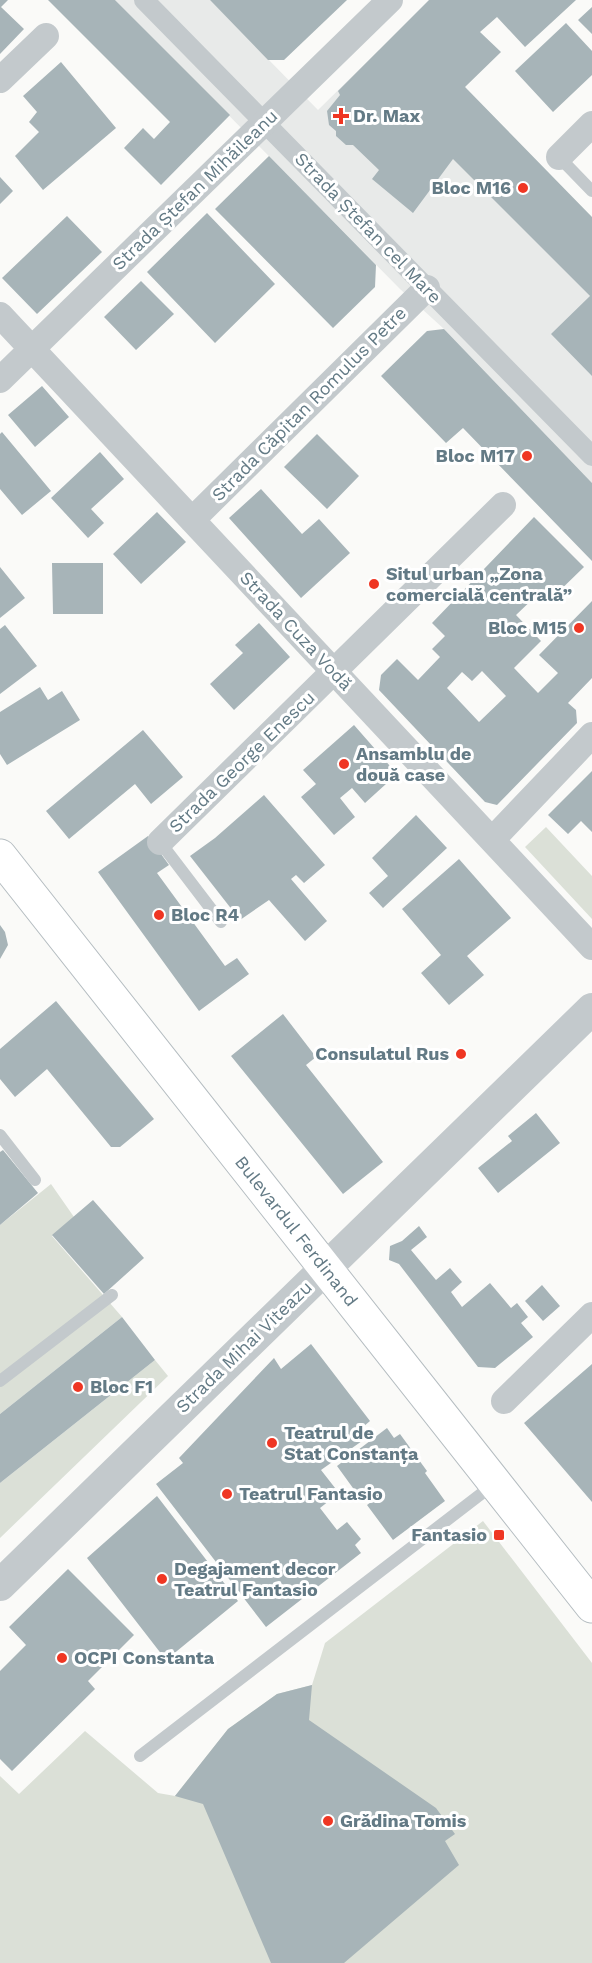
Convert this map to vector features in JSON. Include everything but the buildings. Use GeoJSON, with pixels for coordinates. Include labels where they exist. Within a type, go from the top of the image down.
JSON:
{"type":"FeatureCollection","features":[{"type":"Feature","properties":{"kind":"main road","name":"Bulevardul Ferdinand"},"geometry":{"type":"LineString","coordinates":[[0,856],[592,1606]]}},
{"type":"Feature","properties":{"kind":"street","name":"Strada Ștefan cel Mare"},"geometry":{"type":"LineString","coordinates":[[144,0],[592,456]]}},
{"type":"Feature","properties":{"kind":"street","name":"Strada Ștefan Mihăileanu"},"geometry":{"type":"LineString","coordinates":[[0,380],[390,0]]}},
{"type":"Feature","properties":{"kind":"street"},"geometry":{"type":"LineString","coordinates":[[0,80],[46,36]]}},
{"type":"Feature","properties":{"kind":"street"},"geometry":{"type":"LineString","coordinates":[[559,157],[592,124]]}},
{"type":"Feature","properties":{"kind":"street","name":"Strada Căpitan Romulus Petre"},"geometry":{"type":"LineString","coordinates":[[192,520],[427,288]]}},
{"type":"Feature","properties":{"kind":"street","name":"Strada Cuza Vodă"},"geometry":{"type":"LineString","coordinates":[[0,315],[592,946]]}},
{"type":"Feature","properties":{"kind":"street","name":"Strada George Enescu"},"geometry":{"type":"LineString","coordinates":[[160,842],[503,505]]}},
{"type":"Feature","properties":{"kind":"street"},"geometry":{"type":"LineString","coordinates":[[492,840],[592,735]]}},
{"type":"Feature","properties":{"kind":"street","name":"Strada Mihai Viteazu"},"geometry":{"type":"LineString","coordinates":[[0,1585],[592,1009]]}},
{"type":"Feature","properties":{"kind":"street"},"geometry":{"type":"LineString","coordinates":[[504,1401],[592,1315]]}},
{"type":"Feature","properties":{"kind":"lane"},"geometry":{"type":"LineString","coordinates":[[559,157],[592,192]]}},
{"type":"Feature","properties":{"kind":"lane"},"geometry":{"type":"LineString","coordinates":[[160,842],[221,922]]}},
{"type":"Feature","properties":{"kind":"lane"},"geometry":{"type":"LineString","coordinates":[[0,1135],[35,1180]]}},
{"type":"Feature","properties":{"kind":"lane"},"geometry":{"type":"LineString","coordinates":[[0,1381],[112,1295]]}},
{"type":"Feature","properties":{"kind":"lane"},"geometry":{"type":"LineString","coordinates":[[140,1756],[495,1483]]}},
{"type":"Feature","properties":{"kind":"shaded area"},"geometry":{"type":"Polygon","coordinates":[[[115,0],[210,0],[318,110],[379,50],[440,112],[465,87],[495,118],[454,159],[592,298],[592,483],[444,329],[400,289],[115,0]]]}},
{"type":"Feature","properties":{"kind":"shaded area"},"geometry":{"type":"Polygon","coordinates":[[[546,827],[592,876],[592,919],[525,847],[546,827]]]}},
{"type":"Feature","properties":{"kind":"shaded area"},"geometry":{"type":"Polygon","coordinates":[[[51,1184],[74,1217],[52,1236],[122,1317],[0,1414],[0,1225],[51,1184]]]}},
{"type":"Feature","properties":{"kind":"shaded area"},"geometry":{"type":"Polygon","coordinates":[[[155,1360],[168,1376],[0,1538],[0,1483],[155,1360]]]}},
{"type":"Feature","properties":{"kind":"shaded area"},"geometry":{"type":"Polygon","coordinates":[[[483,1521],[592,1663],[592,1963],[0,1963],[0,1776],[19,1794],[85,1731],[158,1793],[175,1796],[228,1729],[277,1694],[312,1685],[325,1643],[483,1521]]]}},
{"type":"Feature","properties":{"kind":"place","name":"Dr. Max"},"geometry":{"type":"Point","coordinates":[341,116]}},
{"type":"Feature","properties":{"kind":"place","name":"Bloc M16"},"geometry":{"type":"Point","coordinates":[523,188]}},
{"type":"Feature","properties":{"kind":"place","name":"Bloc M17"},"geometry":{"type":"Point","coordinates":[527,456]}},
{"type":"Feature","properties":{"kind":"place","name":"Situl urban „Zona comercială centrală”"},"geometry":{"type":"Point","coordinates":[374,584]}},
{"type":"Feature","properties":{"kind":"place","name":"Bloc M15"},"geometry":{"type":"Point","coordinates":[579,628]}},
{"type":"Feature","properties":{"kind":"place","name":"Ansamblu de două case"},"geometry":{"type":"Point","coordinates":[344,764]}},
{"type":"Feature","properties":{"kind":"place","name":"Bloc R4"},"geometry":{"type":"Point","coordinates":[159,915]}},
{"type":"Feature","properties":{"kind":"place","name":"Consulatul Rus"},"geometry":{"type":"Point","coordinates":[461,1054]}},
{"type":"Feature","properties":{"kind":"place","name":"Bloc F1"},"geometry":{"type":"Point","coordinates":[78,1387]}},
{"type":"Feature","properties":{"kind":"place","name":"Teatrul de Stat Constanța"},"geometry":{"type":"Point","coordinates":[272,1443]}},
{"type":"Feature","properties":{"kind":"place","name":"Teatrul Fantasio"},"geometry":{"type":"Point","coordinates":[227,1494]}},
{"type":"Feature","properties":{"kind":"place","name":"Fantasio"},"geometry":{"type":"Point","coordinates":[499,1535]}},
{"type":"Feature","properties":{"kind":"place","name":"Degajament decor Teatrul Fantasio"},"geometry":{"type":"Point","coordinates":[162,1579]}},
{"type":"Feature","properties":{"kind":"place","name":"OCPI Constanta"},"geometry":{"type":"Point","coordinates":[62,1658]}},
{"type":"Feature","properties":{"kind":"place","name":"Grădina Tomis"},"geometry":{"type":"Point","coordinates":[328,1821]}}]}
